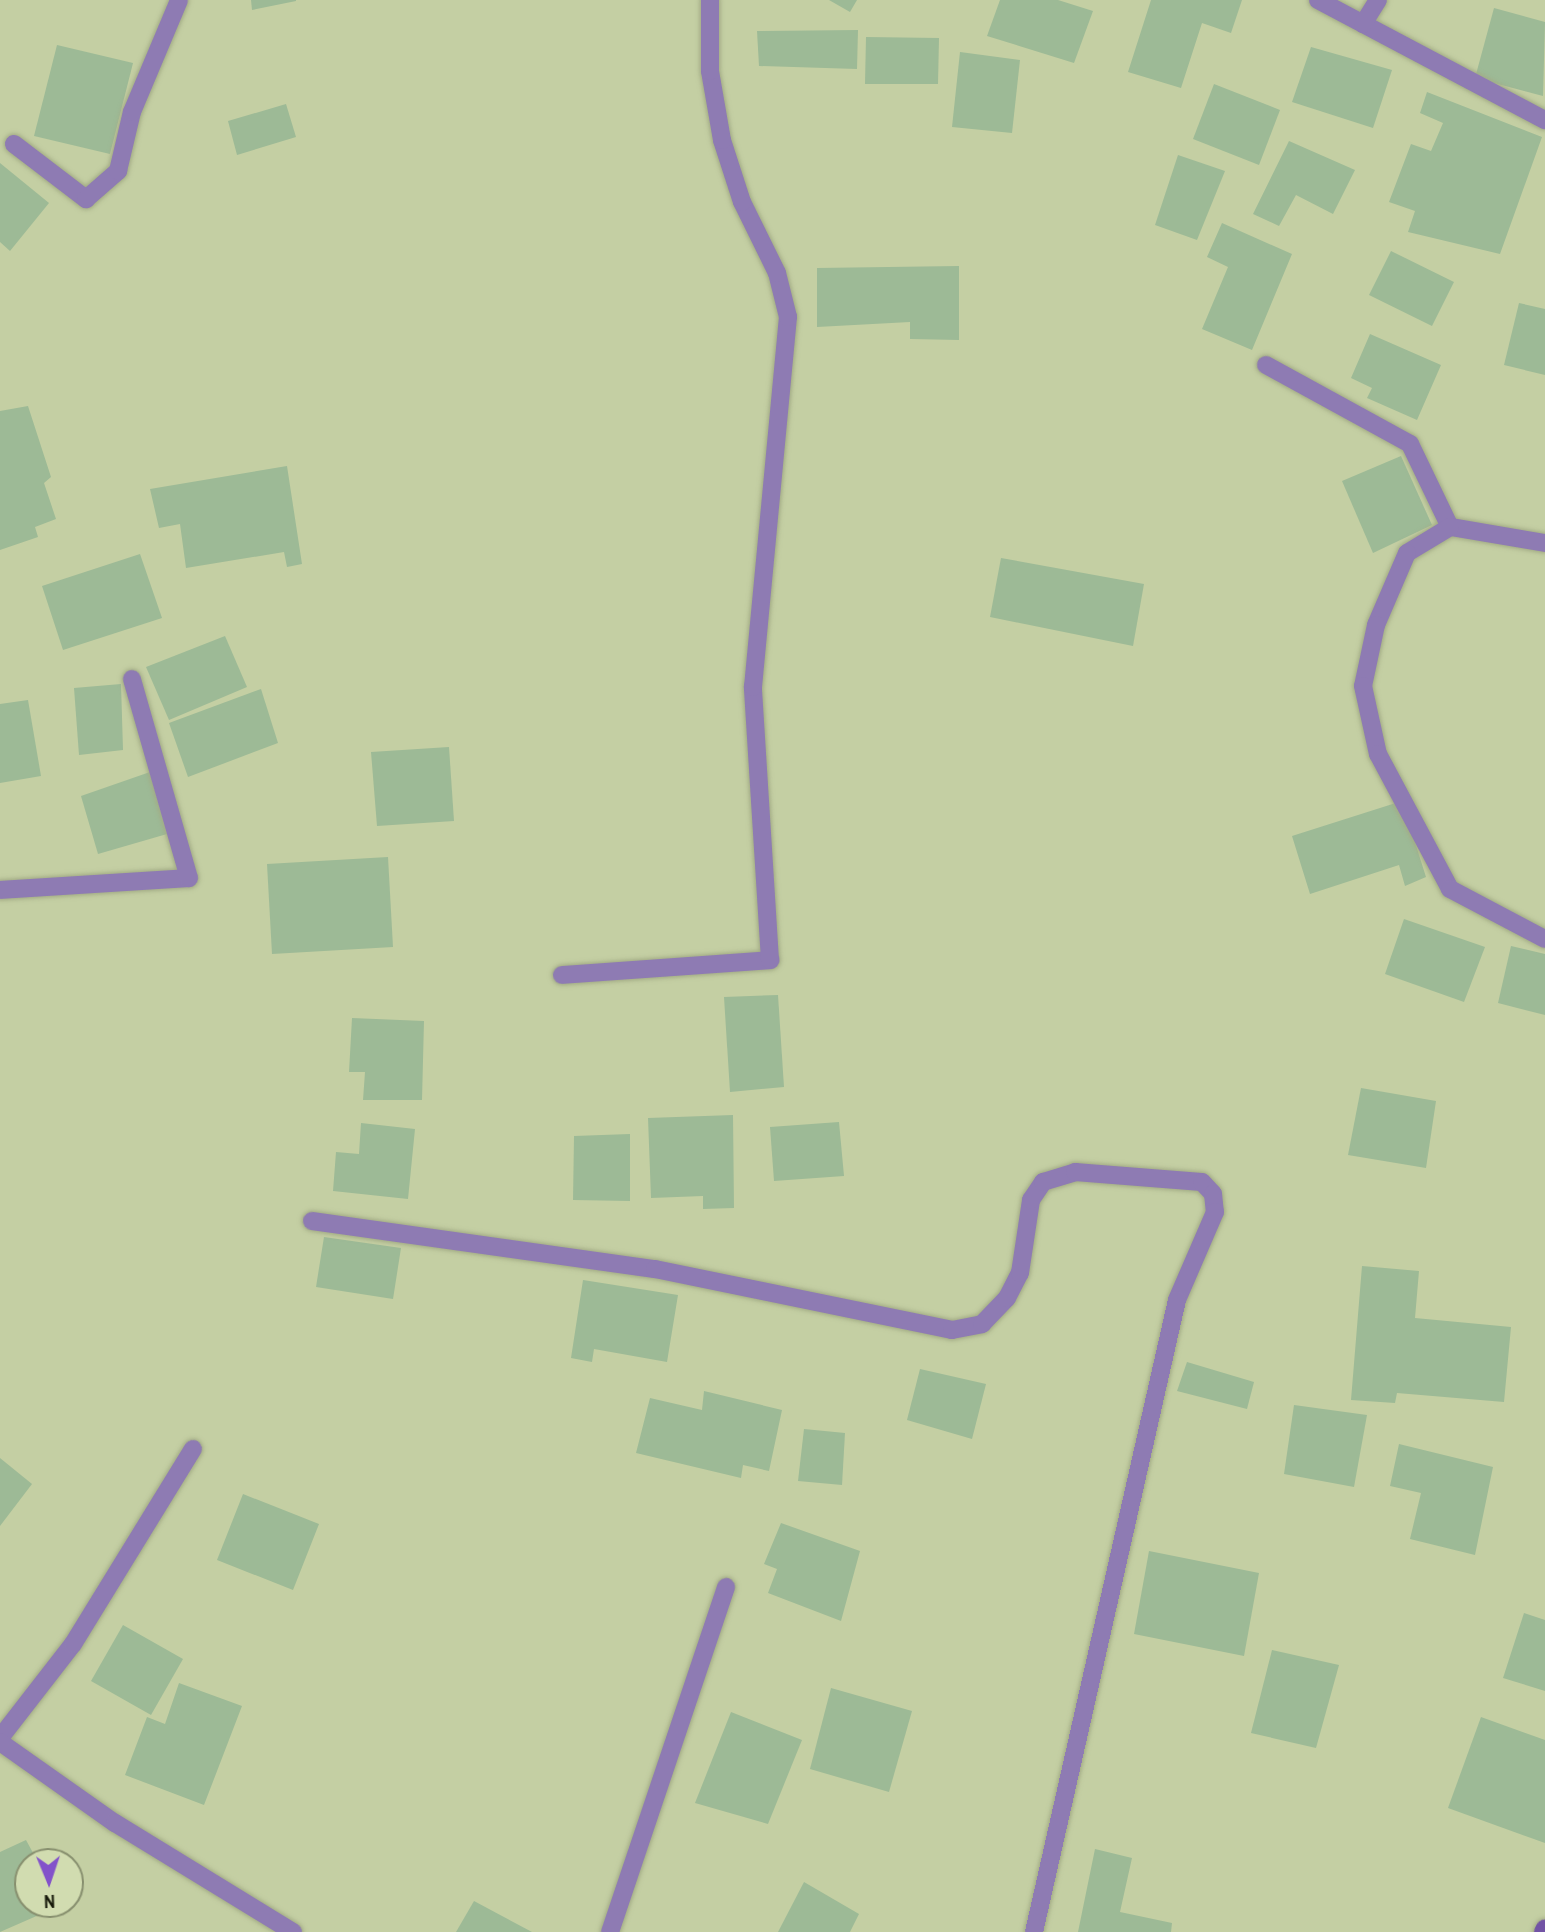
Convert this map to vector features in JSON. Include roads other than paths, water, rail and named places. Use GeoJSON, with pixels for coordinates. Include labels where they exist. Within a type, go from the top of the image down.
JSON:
{"type":"FeatureCollection","features":[{"type":"Feature","properties":{"kind":"street"},"geometry":{"type":"LineString","coordinates":[[13,144],[86,199],[110,178],[178,0]]}},
{"type":"Feature","properties":{"kind":"street"},"geometry":{"type":"LineString","coordinates":[[562,975],[771,960],[753,687],[788,317],[777,273],[742,202],[722,140],[710,71],[710,0]]}},
{"type":"Feature","properties":{"kind":"street"},"geometry":{"type":"LineString","coordinates":[[1318,0],[1545,120]]}},
{"type":"Feature","properties":{"kind":"street"},"geometry":{"type":"LineString","coordinates":[[1363,24],[1378,0]]}},
{"type":"Feature","properties":{"kind":"street"},"geometry":{"type":"LineString","coordinates":[[1266,365],[1409,444],[1450,527]]}},
{"type":"Feature","properties":{"kind":"street"},"geometry":{"type":"LineString","coordinates":[[1545,543],[1450,527],[1407,552],[1376,625],[1363,686],[1375,740],[1450,889],[1545,939]]}},
{"type":"Feature","properties":{"kind":"street"},"geometry":{"type":"LineString","coordinates":[[0,890],[189,878],[132,679]]}},
{"type":"Feature","properties":{"kind":"street"},"geometry":{"type":"LineString","coordinates":[[312,1221],[655,1269],[952,1330],[982,1324],[1007,1298],[1020,1273],[1031,1199],[1043,1182],[1075,1172],[1202,1182],[1213,1194],[1215,1212],[1177,1300],[1034,1932]]}},
{"type":"Feature","properties":{"kind":"street"},"geometry":{"type":"LineString","coordinates":[[193,1449],[73,1644],[0,1740],[115,1823],[293,1932]]}},
{"type":"Feature","properties":{"kind":"street"},"geometry":{"type":"LineString","coordinates":[[610,1932],[726,1587]]}}]}
